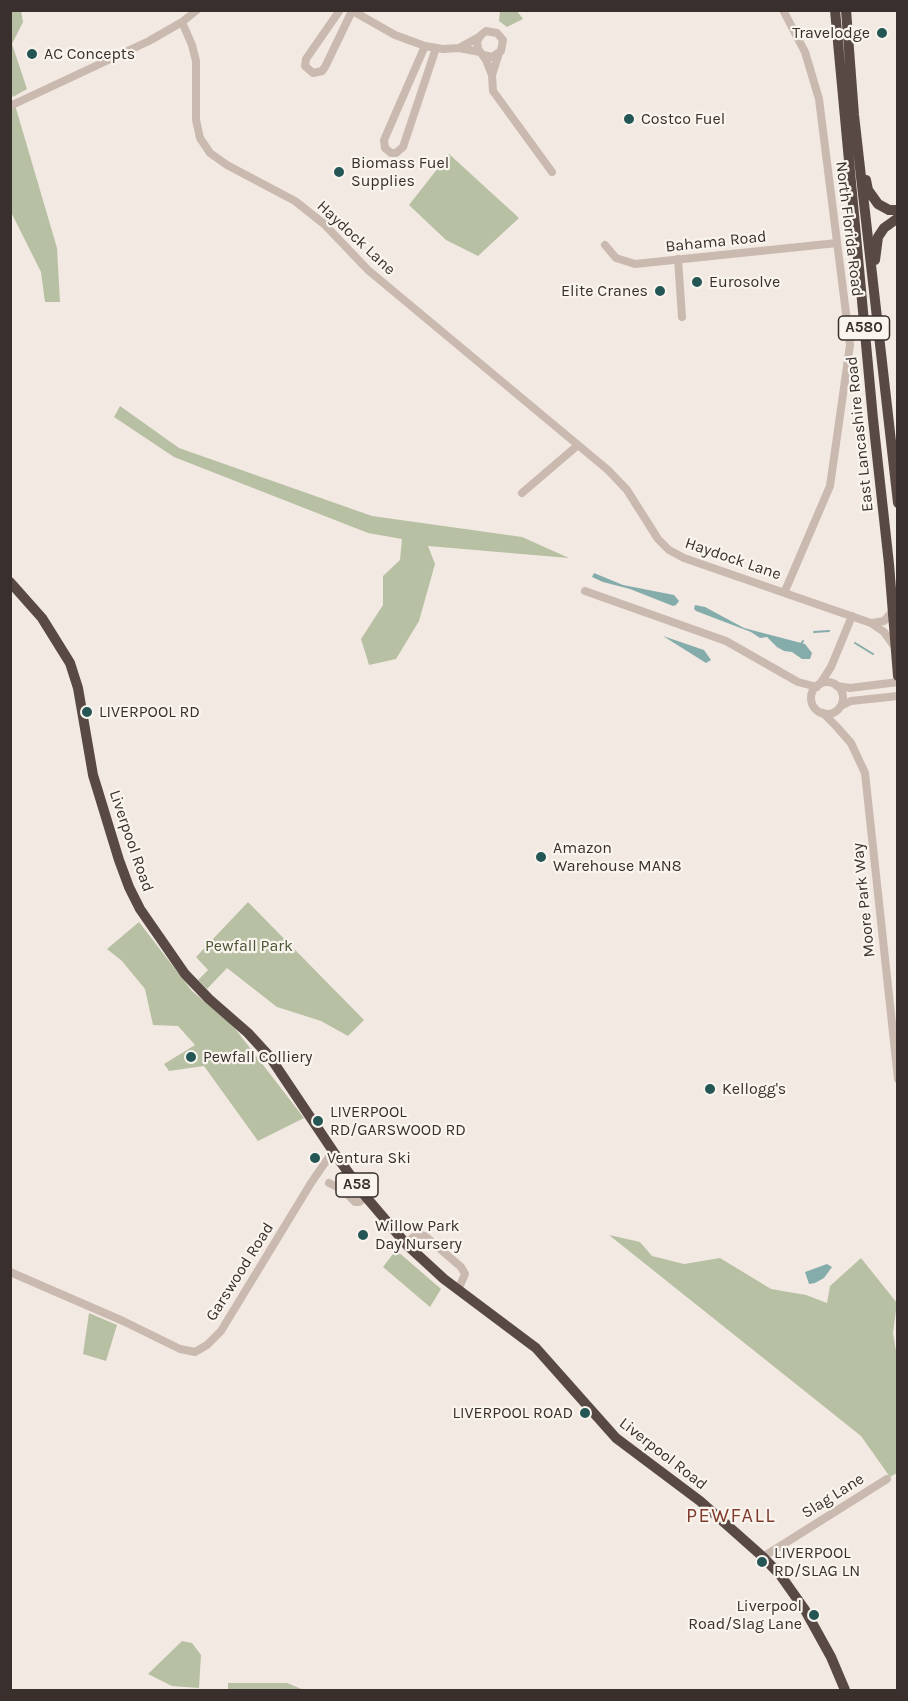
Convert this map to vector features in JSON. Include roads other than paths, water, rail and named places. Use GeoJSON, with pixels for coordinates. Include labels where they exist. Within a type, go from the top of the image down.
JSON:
{"type":"FeatureCollection","features":[{"type":"Feature","properties":{"kind":"highway","name":"East Lancashire Road"},"geometry":{"type":"LineString","coordinates":[[835,10],[897,676]]}},
{"type":"Feature","properties":{"kind":"highway","name":"East Lancashire Road"},"geometry":{"type":"LineString","coordinates":[[846,10],[854,115],[897,503]]}},
{"type":"Feature","properties":{"kind":"highway"},"geometry":{"type":"LineString","coordinates":[[854,115],[868,190],[878,204],[889,210],[897,210]]}},
{"type":"Feature","properties":{"kind":"highway"},"geometry":{"type":"LineString","coordinates":[[874,290],[875,250],[878,237],[884,228],[897,218]]}},
{"type":"Feature","properties":{"kind":"highway","name":"Liverpool Road"},"geometry":{"type":"LineString","coordinates":[[10,582],[47,626],[70,663],[78,688],[88,754],[96,787],[118,860],[134,898],[185,974],[209,999],[248,1033],[270,1057],[334,1154],[366,1197],[405,1243],[458,1290],[536,1348],[598,1420],[622,1444],[700,1501],[781,1576],[823,1641],[845,1690]]}},
{"type":"Feature","properties":{"kind":"street"},"geometry":{"type":"LineString","coordinates":[[10,106],[149,41],[182,22],[197,10]]}},
{"type":"Feature","properties":{"kind":"street"},"geometry":{"type":"LineString","coordinates":[[340,10],[306,59],[305,66],[313,73],[322,71],[325,67],[351,11],[395,35],[425,46],[459,48],[492,57],[499,53]]}},
{"type":"Feature","properties":{"kind":"street","name":"North Florida Road"},"geometry":{"type":"LineString","coordinates":[[783,10],[805,52],[819,99],[850,345],[830,486],[785,591]]}},
{"type":"Feature","properties":{"kind":"street","name":"Haydock Lane"},"geometry":{"type":"LineString","coordinates":[[182,22],[192,45],[195,61],[196,120],[200,138],[210,153],[227,165],[296,201],[324,224],[368,270],[608,470],[627,490],[658,539],[669,550],[684,558],[871,622],[885,632],[894,646]]}},
{"type":"Feature","properties":{"kind":"street"},"geometry":{"type":"LineString","coordinates":[[459,48],[486,31],[498,33],[503,44],[492,75],[495,95],[552,172]]}},
{"type":"Feature","properties":{"kind":"street"},"geometry":{"type":"LineString","coordinates":[[479,37],[477,45],[492,75]]}},
{"type":"Feature","properties":{"kind":"street"},"geometry":{"type":"LineString","coordinates":[[425,46],[384,140],[385,148],[391,153],[396,153],[403,147],[436,48]]}},
{"type":"Feature","properties":{"kind":"street","name":"Bahama Road"},"geometry":{"type":"LineString","coordinates":[[604,245],[616,258],[635,264],[837,243]]}},
{"type":"Feature","properties":{"kind":"street"},"geometry":{"type":"LineString","coordinates":[[678,259],[682,317]]}},
{"type":"Feature","properties":{"kind":"street"},"geometry":{"type":"LineString","coordinates":[[522,493],[578,445]]}},
{"type":"Feature","properties":{"kind":"street"},"geometry":{"type":"LineString","coordinates":[[585,591],[726,641],[798,682],[818,685],[834,684],[850,688],[897,682]]}},
{"type":"Feature","properties":{"kind":"street"},"geometry":{"type":"LineString","coordinates":[[871,622],[884,621],[892,611]]}},
{"type":"Feature","properties":{"kind":"street"},"geometry":{"type":"LineString","coordinates":[[811,699],[831,667],[852,616]]}},
{"type":"Feature","properties":{"kind":"street"},"geometry":{"type":"LineString","coordinates":[[831,667],[834,684],[842,692],[837,726]]}},
{"type":"Feature","properties":{"kind":"street"},"geometry":{"type":"LineString","coordinates":[[798,682],[811,699],[813,706],[823,713],[831,714],[851,700],[897,696]]}},
{"type":"Feature","properties":{"kind":"street","name":"Moore Park Way"},"geometry":{"type":"LineString","coordinates":[[823,713],[837,726],[857,754],[865,773],[897,1079]]}},
{"type":"Feature","properties":{"kind":"street","name":"Garswood Road"},"geometry":{"type":"LineString","coordinates":[[10,1272],[123,1321],[180,1349],[195,1352],[207,1345],[221,1330],[311,1183],[329,1157],[334,1154]]}},
{"type":"Feature","properties":{"kind":"street"},"geometry":{"type":"LineString","coordinates":[[331,1187],[344,1190],[356,1203],[366,1197]]}},
{"type":"Feature","properties":{"kind":"street"},"geometry":{"type":"LineString","coordinates":[[405,1243],[418,1234],[425,1236],[460,1267],[465,1274],[458,1290]]}},
{"type":"Feature","properties":{"kind":"street","name":"Slag Lane"},"geometry":{"type":"LineString","coordinates":[[763,1557],[887,1479]]}},
{"type":"Feature","properties":{"kind":"water"},"geometry":{"type":"Polygon","coordinates":[[[594,573],[623,585],[674,595],[679,601],[673,606],[630,589],[603,582],[592,577],[594,573]]]}},
{"type":"Feature","properties":{"kind":"water"},"geometry":{"type":"Polygon","coordinates":[[[695,605],[705,607],[744,628],[805,644],[812,653],[810,659],[802,659],[792,652],[784,651],[767,637],[760,638],[751,632],[696,611],[695,605]]]}},
{"type":"Feature","properties":{"kind":"water"},"geometry":{"type":"Polygon","coordinates":[[[663,636],[704,650],[711,660],[706,663],[663,636]]]}},
{"type":"Feature","properties":{"kind":"water"},"geometry":{"type":"Polygon","coordinates":[[[827,1264],[832,1267],[824,1278],[809,1284],[805,1272],[827,1264]]]}},
{"type":"Feature","properties":{"kind":"waterway"},"geometry":{"type":"LineString","coordinates":[[814,632],[829,631]]}},
{"type":"Feature","properties":{"kind":"waterway"},"geometry":{"type":"LineString","coordinates":[[855,643],[873,654]]}},
{"type":"Feature","properties":{"kind":"place","name":"Travelodge"},"geometry":{"type":"Point","coordinates":[882,33]}},
{"type":"Feature","properties":{"kind":"place","name":"AC Concepts"},"geometry":{"type":"Point","coordinates":[32,54]}},
{"type":"Feature","properties":{"kind":"place","name":"Costco Fuel"},"geometry":{"type":"Point","coordinates":[629,119]}},
{"type":"Feature","properties":{"kind":"place","name":"Biomass Fuel Supplies"},"geometry":{"type":"Point","coordinates":[339,172]}},
{"type":"Feature","properties":{"kind":"place","name":"Eurosolve"},"geometry":{"type":"Point","coordinates":[697,282]}},
{"type":"Feature","properties":{"kind":"place","name":"Elite Cranes"},"geometry":{"type":"Point","coordinates":[660,291]}},
{"type":"Feature","properties":{"kind":"place","name":"LIVERPOOL RD"},"geometry":{"type":"Point","coordinates":[87,712]}},
{"type":"Feature","properties":{"kind":"place","name":"Amazon Warehouse MAN8"},"geometry":{"type":"Point","coordinates":[541,857]}},
{"type":"Feature","properties":{"kind":"place","name":"Pewfall Colliery"},"geometry":{"type":"Point","coordinates":[191,1057]}},
{"type":"Feature","properties":{"kind":"place","name":"Kellogg's"},"geometry":{"type":"Point","coordinates":[710,1089]}},
{"type":"Feature","properties":{"kind":"place","name":"LIVERPOOL RD/GARSWOOD RD"},"geometry":{"type":"Point","coordinates":[318,1121]}},
{"type":"Feature","properties":{"kind":"place","name":"Ventura Ski"},"geometry":{"type":"Point","coordinates":[315,1158]}},
{"type":"Feature","properties":{"kind":"place","name":"Willow Park Day Nursery"},"geometry":{"type":"Point","coordinates":[363,1235]}},
{"type":"Feature","properties":{"kind":"place","name":"LIVERPOOL ROAD"},"geometry":{"type":"Point","coordinates":[585,1413]}},
{"type":"Feature","properties":{"kind":"place","name":"LIVERPOOL RD/SLAG LN"},"geometry":{"type":"Point","coordinates":[762,1562]}},
{"type":"Feature","properties":{"kind":"place","name":"Liverpool Road/Slag Lane"},"geometry":{"type":"Point","coordinates":[814,1615]}},
{"type":"Feature","properties":{"kind":"district","name":"PEWFALL"},"geometry":{"type":"Point","coordinates":[731,1516]}},
{"type":"Feature","properties":{"kind":"park label","name":"Pewfall Park"},"geometry":{"type":"Point","coordinates":[249,946]}}]}
